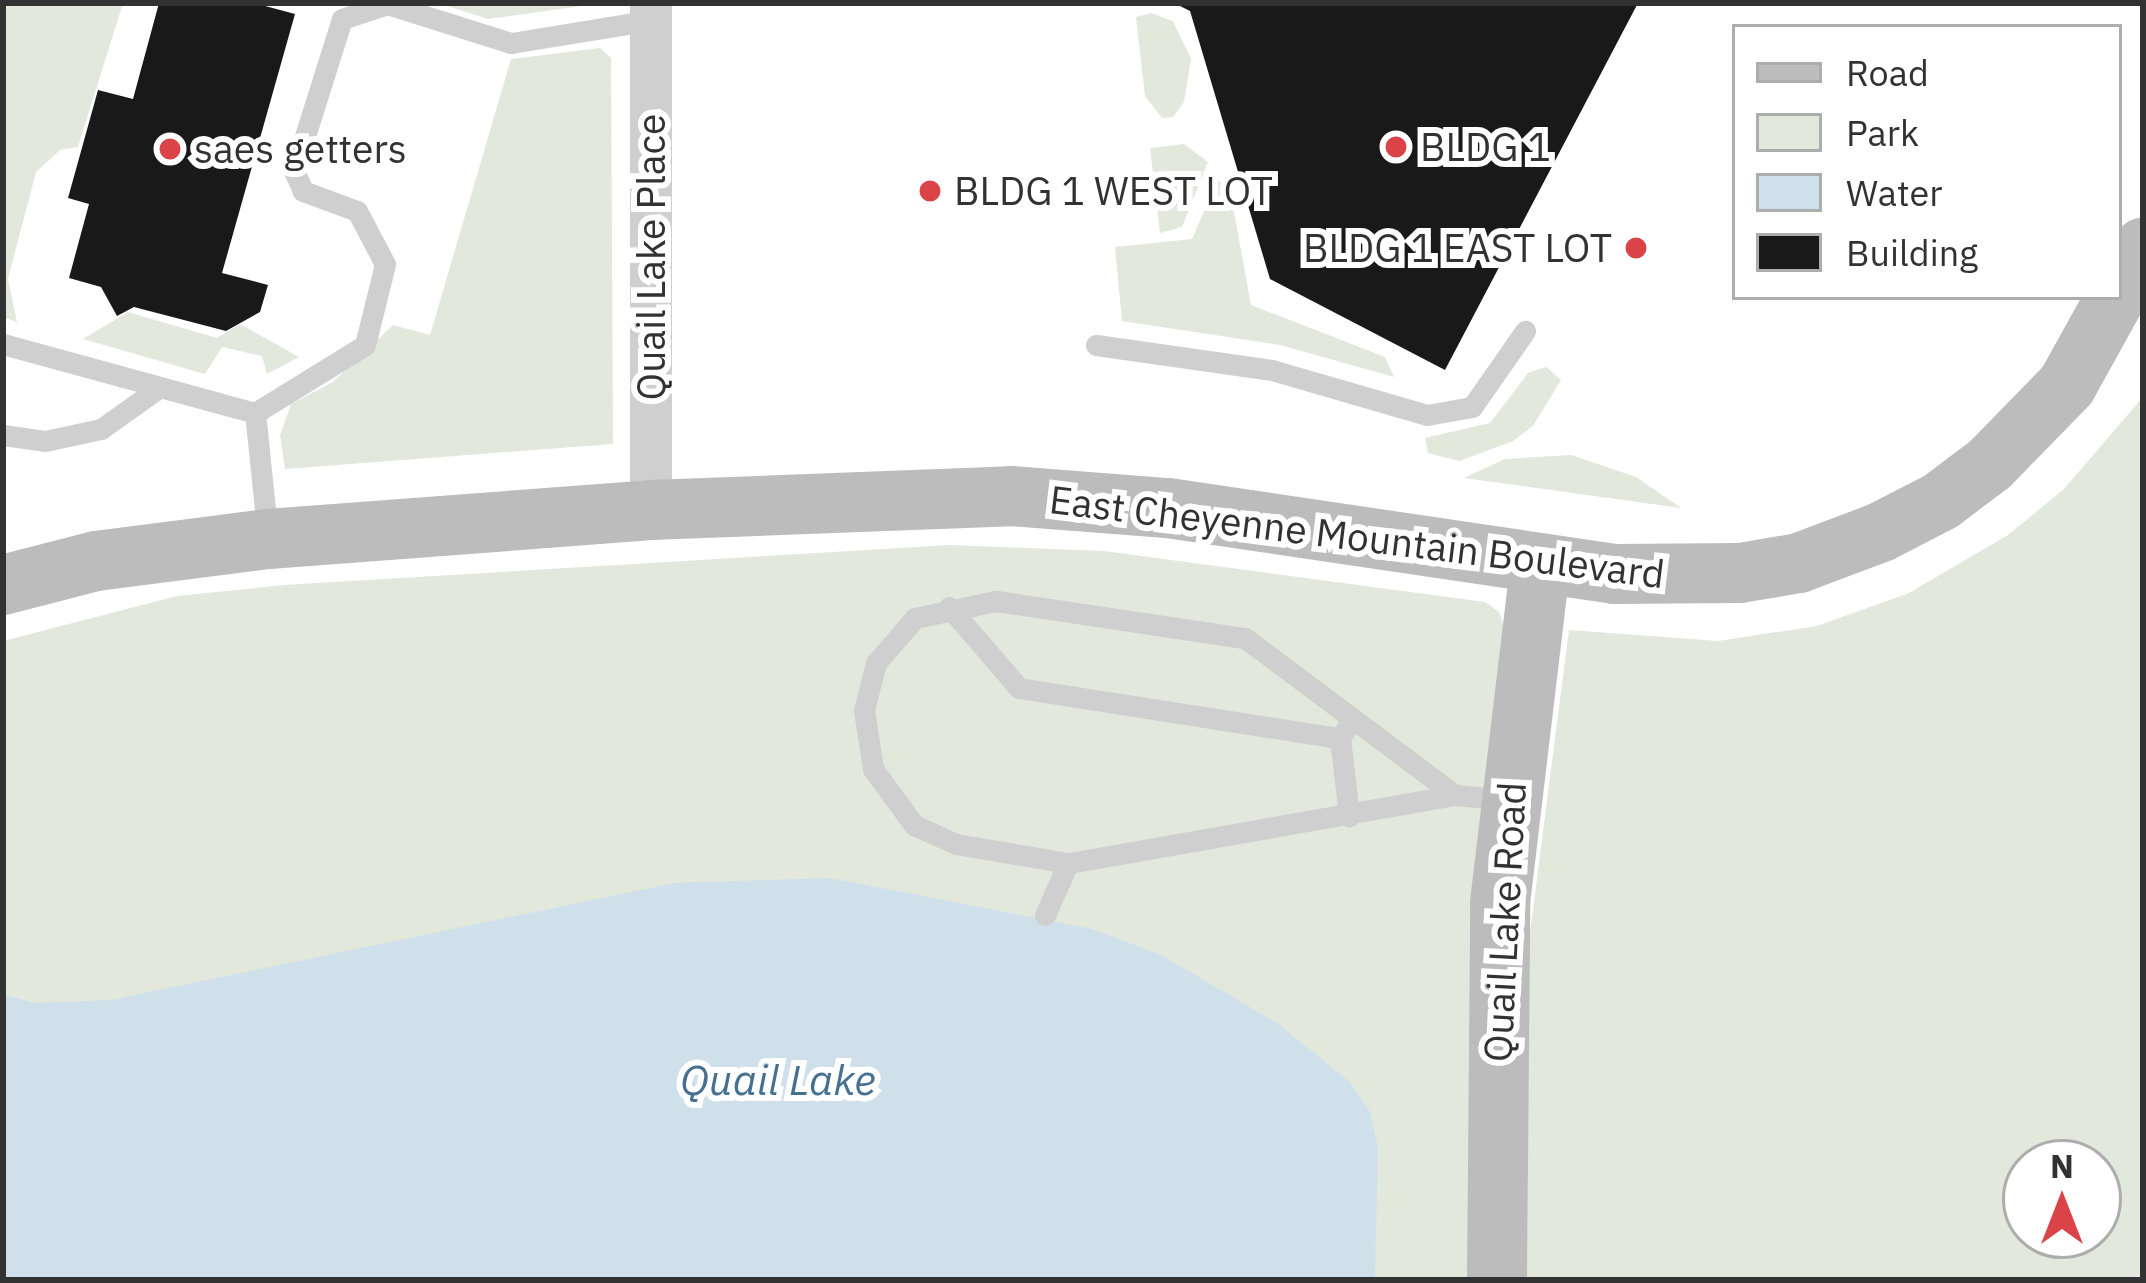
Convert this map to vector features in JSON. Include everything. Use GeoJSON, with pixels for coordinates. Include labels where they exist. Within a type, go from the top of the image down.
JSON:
{"type":"FeatureCollection","features":[{"type":"Feature","properties":{"kind":"street","name":"Quail Lake Place"},"geometry":{"type":"LineString","coordinates":[[651,11],[651,510]]}},
{"type":"Feature","properties":{"kind":"street","name":"East Cheyenne Mountain Boulevard"},"geometry":{"type":"LineString","coordinates":[[2122,286],[2143,248]]}},
{"type":"Feature","properties":{"kind":"street","name":"East Cheyenne Mountain Boulevard"},"geometry":{"type":"LineString","coordinates":[[3,585],[96,561],[268,539],[651,510],[1076,498],[1540,566],[1740,573],[1799,563],[1941,501],[2067,385],[2114,300]]}},
{"type":"Feature","properties":{"kind":"street","name":"Quail Lake Road"},"geometry":{"type":"LineString","coordinates":[[1497,1280],[1500,903],[1483,797],[1540,566]]}},
{"type":"Feature","properties":{"kind":"lane"},"geometry":{"type":"LineString","coordinates":[[3,344],[255,413],[365,345],[385,264],[357,212],[303,191],[294,171],[342,19],[386,4],[512,43],[651,11]]}},
{"type":"Feature","properties":{"kind":"lane"},"geometry":{"type":"LineString","coordinates":[[1096,345],[1272,370],[1427,415],[1472,407],[1525,331]]}},
{"type":"Feature","properties":{"kind":"lane"},"geometry":{"type":"LineString","coordinates":[[3,435],[46,441],[101,428],[160,387]]}},
{"type":"Feature","properties":{"kind":"lane"},"geometry":{"type":"LineString","coordinates":[[255,413],[268,539]]}},
{"type":"Feature","properties":{"kind":"lane"},"geometry":{"type":"LineString","coordinates":[[995,601],[1245,638],[1347,728],[1483,797],[1068,862],[956,844],[914,825],[873,769],[864,710],[876,662],[915,618],[949,607],[995,601]]}},
{"type":"Feature","properties":{"kind":"lane"},"geometry":{"type":"LineString","coordinates":[[949,607],[1019,688],[1347,728]]}},
{"type":"Feature","properties":{"kind":"lane"},"geometry":{"type":"LineString","coordinates":[[1347,728],[1349,816]]}},
{"type":"Feature","properties":{"kind":"lane"},"geometry":{"type":"LineString","coordinates":[[1045,915],[1068,862]]}},
{"type":"Feature","properties":{"kind":"green space"},"geometry":{"type":"Polygon","coordinates":[[[3,3],[123,3],[78,147],[60,150],[36,172],[8,279],[17,322],[3,317],[3,3]]]}},
{"type":"Feature","properties":{"kind":"green space"},"geometry":{"type":"Polygon","coordinates":[[[438,3],[603,3],[488,19],[438,3]]]}},
{"type":"Feature","properties":{"kind":"green space"},"geometry":{"type":"Polygon","coordinates":[[[1151,13],[1173,21],[1191,59],[1184,102],[1173,117],[1162,118],[1145,96],[1136,17],[1151,13]]]}},
{"type":"Feature","properties":{"kind":"green space"},"geometry":{"type":"Polygon","coordinates":[[[600,48],[611,58],[613,444],[285,469],[280,435],[291,404],[333,382],[393,325],[430,335],[511,59],[600,48]]]}},
{"type":"Feature","properties":{"kind":"green space"},"geometry":{"type":"Polygon","coordinates":[[[1184,144],[1208,162],[1182,227],[1160,233],[1150,148],[1184,144]]]}},
{"type":"Feature","properties":{"kind":"green space"},"geometry":{"type":"Polygon","coordinates":[[[1218,179],[1232,201],[1251,305],[1385,357],[1394,377],[1280,345],[1122,321],[1115,247],[1192,239],[1218,179]]]}},
{"type":"Feature","properties":{"kind":"green space"},"geometry":{"type":"Polygon","coordinates":[[[128,312],[217,338],[240,324],[299,357],[267,374],[262,356],[222,347],[205,374],[83,339],[128,312]]]}},
{"type":"Feature","properties":{"kind":"green space"},"geometry":{"type":"Polygon","coordinates":[[[1546,367],[1561,380],[1533,426],[1513,441],[1459,461],[1428,453],[1425,438],[1490,423],[1528,373],[1546,367]]]}},
{"type":"Feature","properties":{"kind":"green space"},"geometry":{"type":"Polygon","coordinates":[[[2143,397],[2143,1280],[1527,1280],[1529,940],[1569,630],[1718,641],[1817,626],[1909,593],[2008,535],[2064,489],[2143,397]]]}},
{"type":"Feature","properties":{"kind":"green space"},"geometry":{"type":"Polygon","coordinates":[[[1571,455],[1636,477],[1681,508],[1464,478],[1505,459],[1571,455]]]}},
{"type":"Feature","properties":{"kind":"green space"},"geometry":{"type":"Polygon","coordinates":[[[950,545],[1104,551],[1485,602],[1499,612],[1507,635],[1472,1280],[3,1280],[3,641],[177,596],[284,585],[950,545]]]}},
{"type":"Feature","properties":{"kind":"water","name":"Quail Lake"},"geometry":{"type":"Polygon","coordinates":[[[830,878],[1092,929],[1161,955],[1277,1023],[1349,1081],[1370,1112],[1378,1147],[1375,1280],[3,1280],[3,994],[34,1003],[111,1000],[674,883],[830,878]]]}},
{"type":"Feature","properties":{"kind":"building","name":"saes getters"},"geometry":{"type":"Polygon","coordinates":[[[159,3],[254,3],[295,14],[222,273],[268,285],[260,312],[226,331],[134,307],[117,316],[101,287],[69,278],[89,204],[68,198],[98,90],[133,99],[159,3]]]}},
{"type":"Feature","properties":{"kind":"building","name":"BLDG 1"},"geometry":{"type":"Polygon","coordinates":[[[1174,3],[1638,3],[1445,370],[1270,279],[1190,11],[1174,3]]]}},
{"type":"Feature","properties":{"kind":"place","name":"BLDG 1"},"geometry":{"type":"Point","coordinates":[1396,147]}},
{"type":"Feature","properties":{"kind":"place","name":"saes getters"},"geometry":{"type":"Point","coordinates":[170,149]}},
{"type":"Feature","properties":{"kind":"place","name":"BLDG 1 WEST LOT"},"geometry":{"type":"Point","coordinates":[930,191]}},
{"type":"Feature","properties":{"kind":"place","name":"BLDG 1 EAST LOT"},"geometry":{"type":"Point","coordinates":[1636,248]}}]}
